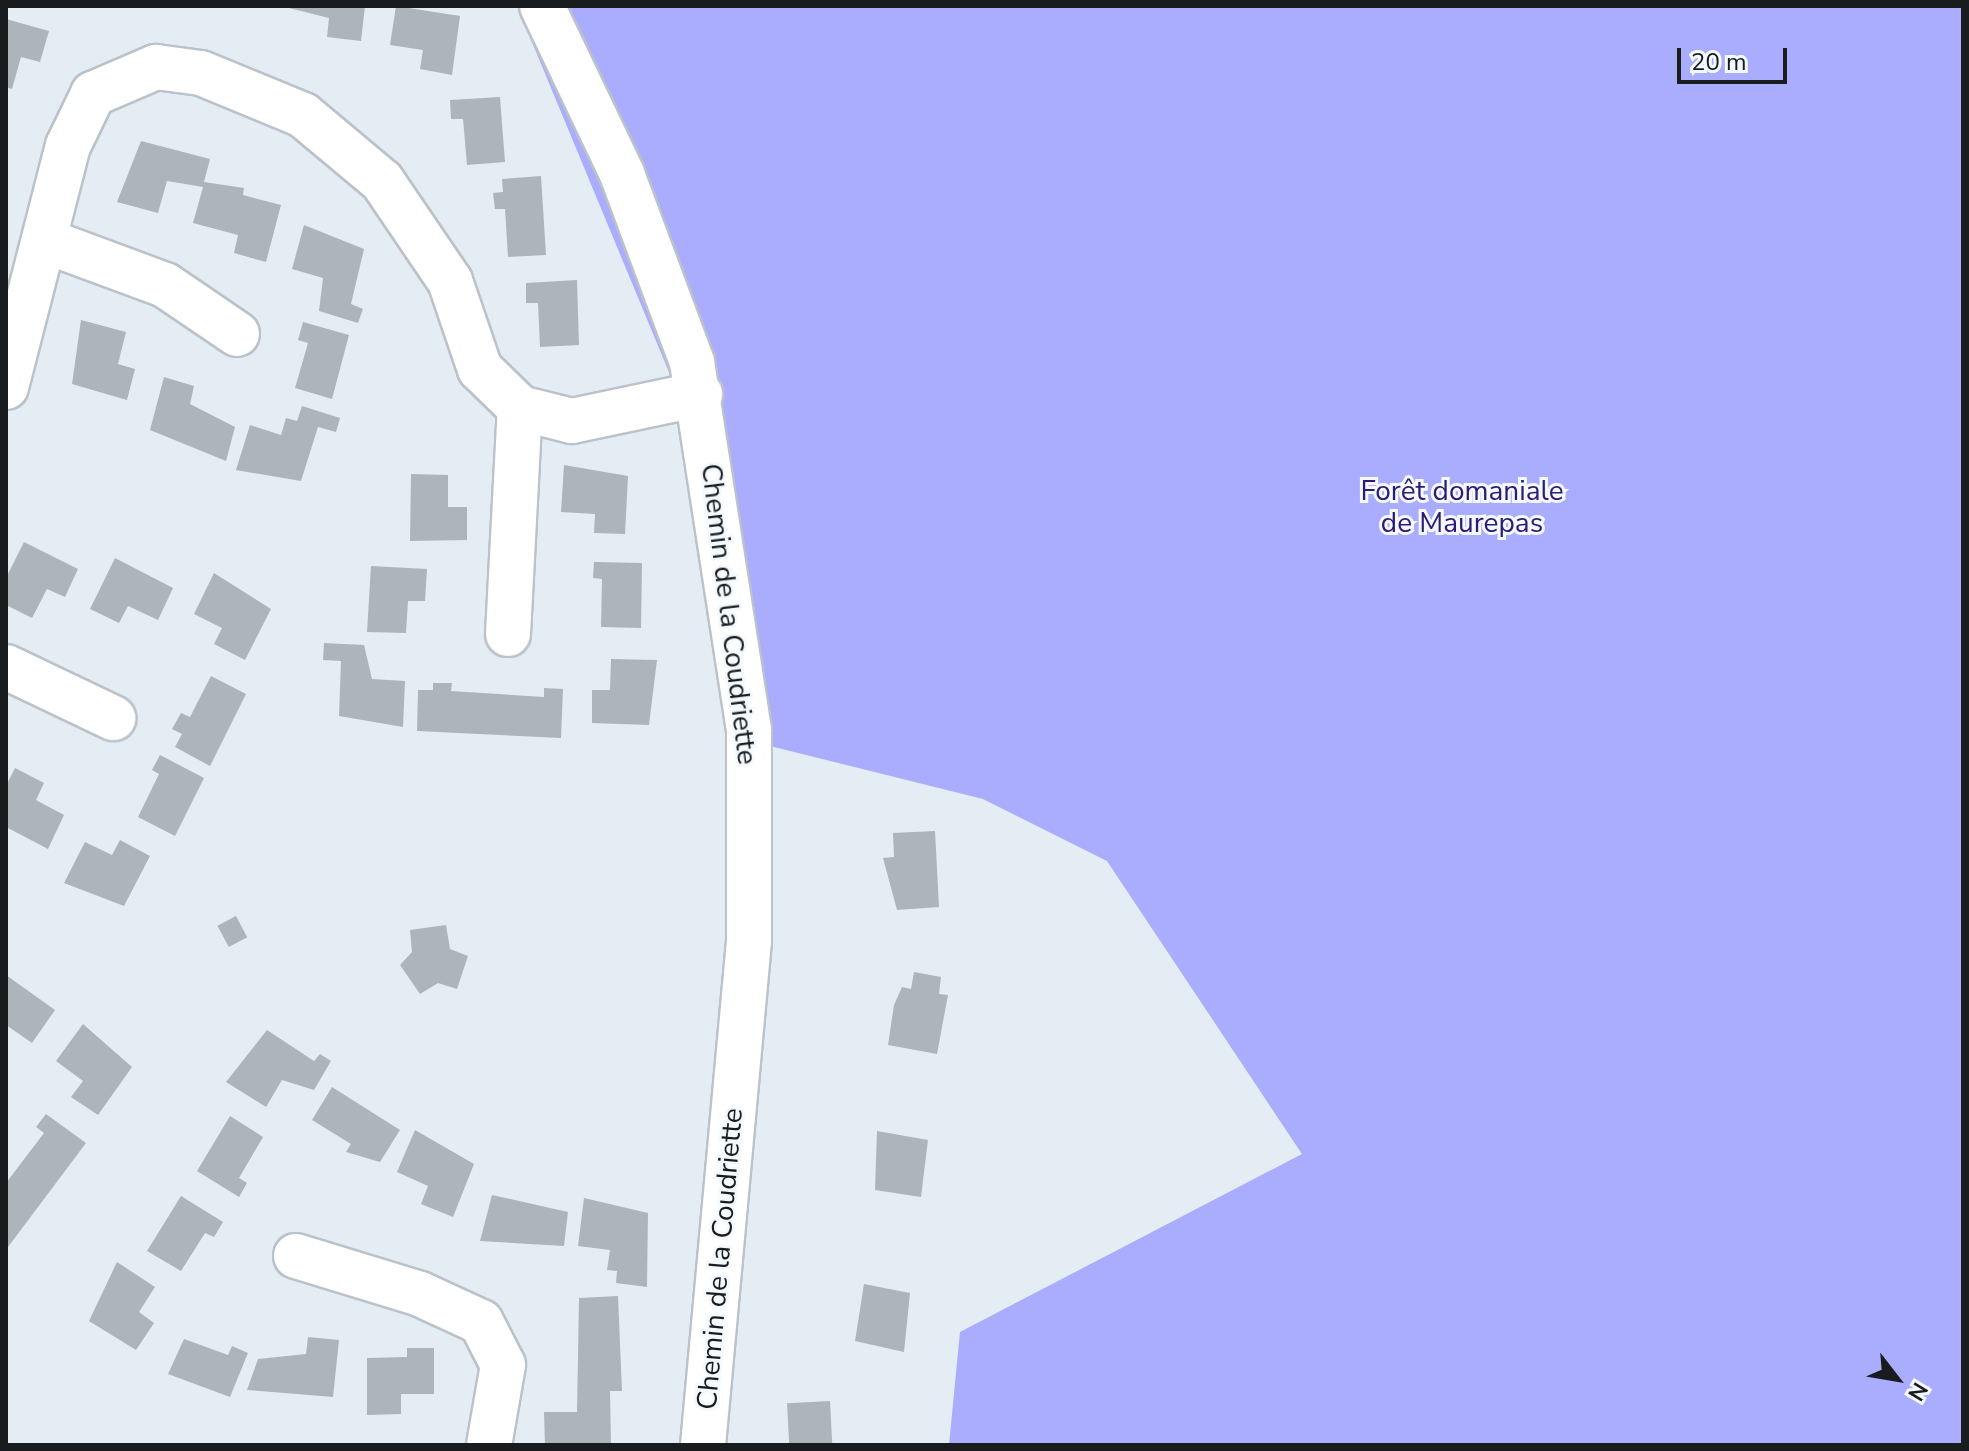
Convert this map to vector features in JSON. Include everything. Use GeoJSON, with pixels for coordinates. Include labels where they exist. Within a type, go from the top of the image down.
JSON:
{"type":"FeatureCollection","features":[{"type":"Feature","properties":{"kind":"street","name":"Chemin de la Coudriette"},"geometry":{"type":"LineString","coordinates":[[542,6],[622,174],[700,394],[749,730],[749,941],[703,1445]]}},
{"type":"Feature","properties":{"kind":"street"},"geometry":{"type":"LineString","coordinates":[[6,387],[68,146],[93,94],[156,67],[201,73],[303,115],[382,181],[450,281],[480,369],[520,408],[572,421],[700,394]]}},
{"type":"Feature","properties":{"kind":"street"},"geometry":{"type":"LineString","coordinates":[[46,241],[165,285],[237,334]]}},
{"type":"Feature","properties":{"kind":"street"},"geometry":{"type":"LineString","coordinates":[[508,634],[520,408]]}},
{"type":"Feature","properties":{"kind":"street"},"geometry":{"type":"LineString","coordinates":[[6,667],[113,718]]}},
{"type":"Feature","properties":{"kind":"street"},"geometry":{"type":"LineString","coordinates":[[296,1256],[420,1294],[481,1322],[503,1365],[489,1445]]}},
{"type":"Feature","properties":{"kind":"green space","name":"Forêt domaniale de Maurepas"},"geometry":{"type":"Polygon","coordinates":[[[517,6],[1963,6],[1963,1445],[949,1445],[960,1332],[1302,1154],[1107,861],[983,799],[758,743],[676,389],[517,6]]]}},
{"type":"Feature","properties":{"kind":"building"},"geometry":{"type":"Polygon","coordinates":[[[281,6],[365,6],[361,41],[327,37],[329,18],[281,6]]]}},
{"type":"Feature","properties":{"kind":"building"},"geometry":{"type":"Polygon","coordinates":[[[396,6],[460,16],[452,75],[420,69],[423,50],[390,45],[396,6]]]}},
{"type":"Feature","properties":{"kind":"building"},"geometry":{"type":"Polygon","coordinates":[[[6,19],[49,31],[40,62],[21,57],[12,89],[6,87],[6,19]]]}},
{"type":"Feature","properties":{"kind":"building"},"geometry":{"type":"Polygon","coordinates":[[[500,97],[505,162],[467,165],[463,119],[451,119],[450,100],[500,97]]]}},
{"type":"Feature","properties":{"kind":"building"},"geometry":{"type":"Polygon","coordinates":[[[141,141],[210,159],[204,182],[244,188],[243,195],[281,205],[266,262],[234,253],[238,235],[193,223],[203,187],[167,181],[158,213],[117,202],[141,141]]]}},
{"type":"Feature","properties":{"kind":"building"},"geometry":{"type":"Polygon","coordinates":[[[541,176],[546,255],[508,257],[505,209],[495,209],[493,193],[503,192],[502,179],[541,176]]]}},
{"type":"Feature","properties":{"kind":"building"},"geometry":{"type":"Polygon","coordinates":[[[304,225],[364,249],[351,304],[363,309],[358,323],[319,311],[323,278],[292,269],[304,225]]]}},
{"type":"Feature","properties":{"kind":"building"},"geometry":{"type":"Polygon","coordinates":[[[577,280],[579,345],[540,347],[538,303],[526,303],[526,283],[577,280]]]}},
{"type":"Feature","properties":{"kind":"building"},"geometry":{"type":"Polygon","coordinates":[[[81,320],[126,332],[118,364],[135,369],[127,400],[72,384],[81,320]]]}},
{"type":"Feature","properties":{"kind":"building"},"geometry":{"type":"Polygon","coordinates":[[[303,322],[349,335],[332,399],[295,388],[308,343],[298,340],[303,322]]]}},
{"type":"Feature","properties":{"kind":"building"},"geometry":{"type":"Polygon","coordinates":[[[164,377],[194,386],[190,404],[235,427],[226,461],[150,430],[164,377]]]}},
{"type":"Feature","properties":{"kind":"building"},"geometry":{"type":"Polygon","coordinates":[[[302,406],[340,418],[336,432],[318,427],[301,481],[236,470],[250,425],[281,435],[286,418],[297,421],[302,406]]]}},
{"type":"Feature","properties":{"kind":"building"},"geometry":{"type":"Polygon","coordinates":[[[564,465],[628,476],[625,534],[594,533],[595,514],[561,512],[564,465]]]}},
{"type":"Feature","properties":{"kind":"building"},"geometry":{"type":"Polygon","coordinates":[[[411,474],[448,475],[448,507],[467,507],[467,540],[410,541],[411,474]]]}},
{"type":"Feature","properties":{"kind":"building"},"geometry":{"type":"Polygon","coordinates":[[[24,542],[78,569],[65,597],[47,589],[32,618],[6,605],[6,578],[24,542]]]}},
{"type":"Feature","properties":{"kind":"building"},"geometry":{"type":"Polygon","coordinates":[[[115,558],[173,588],[158,620],[128,606],[119,623],[90,609],[115,558]]]}},
{"type":"Feature","properties":{"kind":"building"},"geometry":{"type":"Polygon","coordinates":[[[594,562],[642,563],[641,628],[601,627],[602,579],[593,578],[594,562]]]}},
{"type":"Feature","properties":{"kind":"building"},"geometry":{"type":"Polygon","coordinates":[[[371,566],[427,569],[425,601],[408,601],[406,633],[367,632],[371,566]]]}},
{"type":"Feature","properties":{"kind":"building"},"geometry":{"type":"Polygon","coordinates":[[[214,573],[271,609],[245,660],[214,644],[222,628],[194,614],[214,573]]]}},
{"type":"Feature","properties":{"kind":"building"},"geometry":{"type":"Polygon","coordinates":[[[324,643],[364,645],[372,679],[405,681],[403,727],[339,716],[341,661],[323,660],[324,643]]]}},
{"type":"Feature","properties":{"kind":"building"},"geometry":{"type":"Polygon","coordinates":[[[611,659],[657,660],[649,725],[592,723],[592,690],[610,690],[611,659]]]}},
{"type":"Feature","properties":{"kind":"building"},"geometry":{"type":"Polygon","coordinates":[[[211,676],[246,694],[210,766],[175,747],[182,734],[172,729],[181,713],[190,717],[211,676]]]}},
{"type":"Feature","properties":{"kind":"building"},"geometry":{"type":"Polygon","coordinates":[[[433,683],[452,683],[451,691],[544,697],[544,688],[563,689],[561,738],[417,731],[418,690],[433,690],[433,683]]]}},
{"type":"Feature","properties":{"kind":"building"},"geometry":{"type":"Polygon","coordinates":[[[160,755],[204,778],[175,836],[138,817],[159,774],[152,770],[160,755]]]}},
{"type":"Feature","properties":{"kind":"building"},"geometry":{"type":"Polygon","coordinates":[[[15,768],[44,783],[36,800],[64,815],[48,849],[6,827],[6,786],[15,768]]]}},
{"type":"Feature","properties":{"kind":"building"},"geometry":{"type":"Polygon","coordinates":[[[935,831],[939,907],[897,910],[883,858],[894,857],[893,833],[935,831]]]}},
{"type":"Feature","properties":{"kind":"building"},"geometry":{"type":"Polygon","coordinates":[[[120,840],[150,856],[124,906],[64,883],[85,842],[112,855],[120,840]]]}},
{"type":"Feature","properties":{"kind":"building"},"geometry":{"type":"Polygon","coordinates":[[[236,916],[247,937],[229,947],[217,926],[236,916]]]}},
{"type":"Feature","properties":{"kind":"building"},"geometry":{"type":"Polygon","coordinates":[[[446,925],[450,949],[468,956],[457,989],[438,983],[420,994],[400,965],[412,952],[410,930],[446,925]]]}},
{"type":"Feature","properties":{"kind":"building"},"geometry":{"type":"Polygon","coordinates":[[[914,972],[941,977],[939,994],[948,995],[937,1054],[888,1045],[894,1005],[902,987],[911,989],[914,972]]]}},
{"type":"Feature","properties":{"kind":"building"},"geometry":{"type":"Polygon","coordinates":[[[6,975],[55,1010],[32,1043],[6,1025],[6,975]]]}},
{"type":"Feature","properties":{"kind":"building"},"geometry":{"type":"Polygon","coordinates":[[[83,1024],[132,1067],[98,1115],[71,1097],[83,1081],[56,1061],[83,1024]]]}},
{"type":"Feature","properties":{"kind":"building"},"geometry":{"type":"Polygon","coordinates":[[[267,1030],[314,1061],[320,1054],[331,1061],[314,1090],[282,1080],[266,1107],[226,1082],[267,1030]]]}},
{"type":"Feature","properties":{"kind":"building"},"geometry":{"type":"Polygon","coordinates":[[[332,1087],[400,1130],[380,1162],[346,1152],[351,1144],[312,1120],[332,1087]]]}},
{"type":"Feature","properties":{"kind":"building"},"geometry":{"type":"Polygon","coordinates":[[[46,1114],[86,1143],[8,1247],[6,1183],[44,1133],[36,1127],[46,1114]]]}},
{"type":"Feature","properties":{"kind":"building"},"geometry":{"type":"Polygon","coordinates":[[[230,1116],[263,1137],[239,1178],[247,1183],[239,1197],[197,1171],[230,1116]]]}},
{"type":"Feature","properties":{"kind":"building"},"geometry":{"type":"Polygon","coordinates":[[[415,1130],[474,1164],[453,1217],[421,1204],[428,1186],[397,1172],[415,1130]]]}},
{"type":"Feature","properties":{"kind":"building"},"geometry":{"type":"Polygon","coordinates":[[[877,1131],[928,1140],[921,1197],[875,1190],[877,1131]]]}},
{"type":"Feature","properties":{"kind":"building"},"geometry":{"type":"Polygon","coordinates":[[[492,1195],[568,1212],[564,1246],[480,1241],[492,1195]]]}},
{"type":"Feature","properties":{"kind":"building"},"geometry":{"type":"Polygon","coordinates":[[[181,1196],[223,1222],[214,1237],[205,1233],[181,1271],[147,1251],[181,1196]]]}},
{"type":"Feature","properties":{"kind":"building"},"geometry":{"type":"Polygon","coordinates":[[[584,1198],[648,1213],[647,1287],[616,1283],[617,1271],[607,1270],[610,1250],[578,1246],[584,1198]]]}},
{"type":"Feature","properties":{"kind":"building"},"geometry":{"type":"Polygon","coordinates":[[[117,1262],[155,1287],[139,1312],[154,1323],[136,1350],[89,1321],[117,1262]]]}},
{"type":"Feature","properties":{"kind":"building"},"geometry":{"type":"Polygon","coordinates":[[[864,1284],[910,1293],[904,1352],[855,1341],[864,1284]]]}},
{"type":"Feature","properties":{"kind":"building"},"geometry":{"type":"Polygon","coordinates":[[[618,1296],[622,1391],[610,1391],[611,1445],[545,1445],[544,1412],[577,1412],[579,1298],[618,1296]]]}},
{"type":"Feature","properties":{"kind":"building"},"geometry":{"type":"Polygon","coordinates":[[[308,1337],[339,1340],[333,1397],[247,1390],[258,1359],[306,1354],[308,1337]]]}},
{"type":"Feature","properties":{"kind":"building"},"geometry":{"type":"Polygon","coordinates":[[[184,1339],[228,1355],[232,1346],[248,1353],[230,1397],[168,1374],[184,1339]]]}},
{"type":"Feature","properties":{"kind":"building"},"geometry":{"type":"Polygon","coordinates":[[[407,1348],[434,1348],[434,1394],[401,1394],[401,1414],[367,1415],[367,1358],[407,1357],[407,1348]]]}},
{"type":"Feature","properties":{"kind":"building"},"geometry":{"type":"Polygon","coordinates":[[[830,1401],[832,1445],[789,1445],[787,1403],[830,1401]]]}}]}
